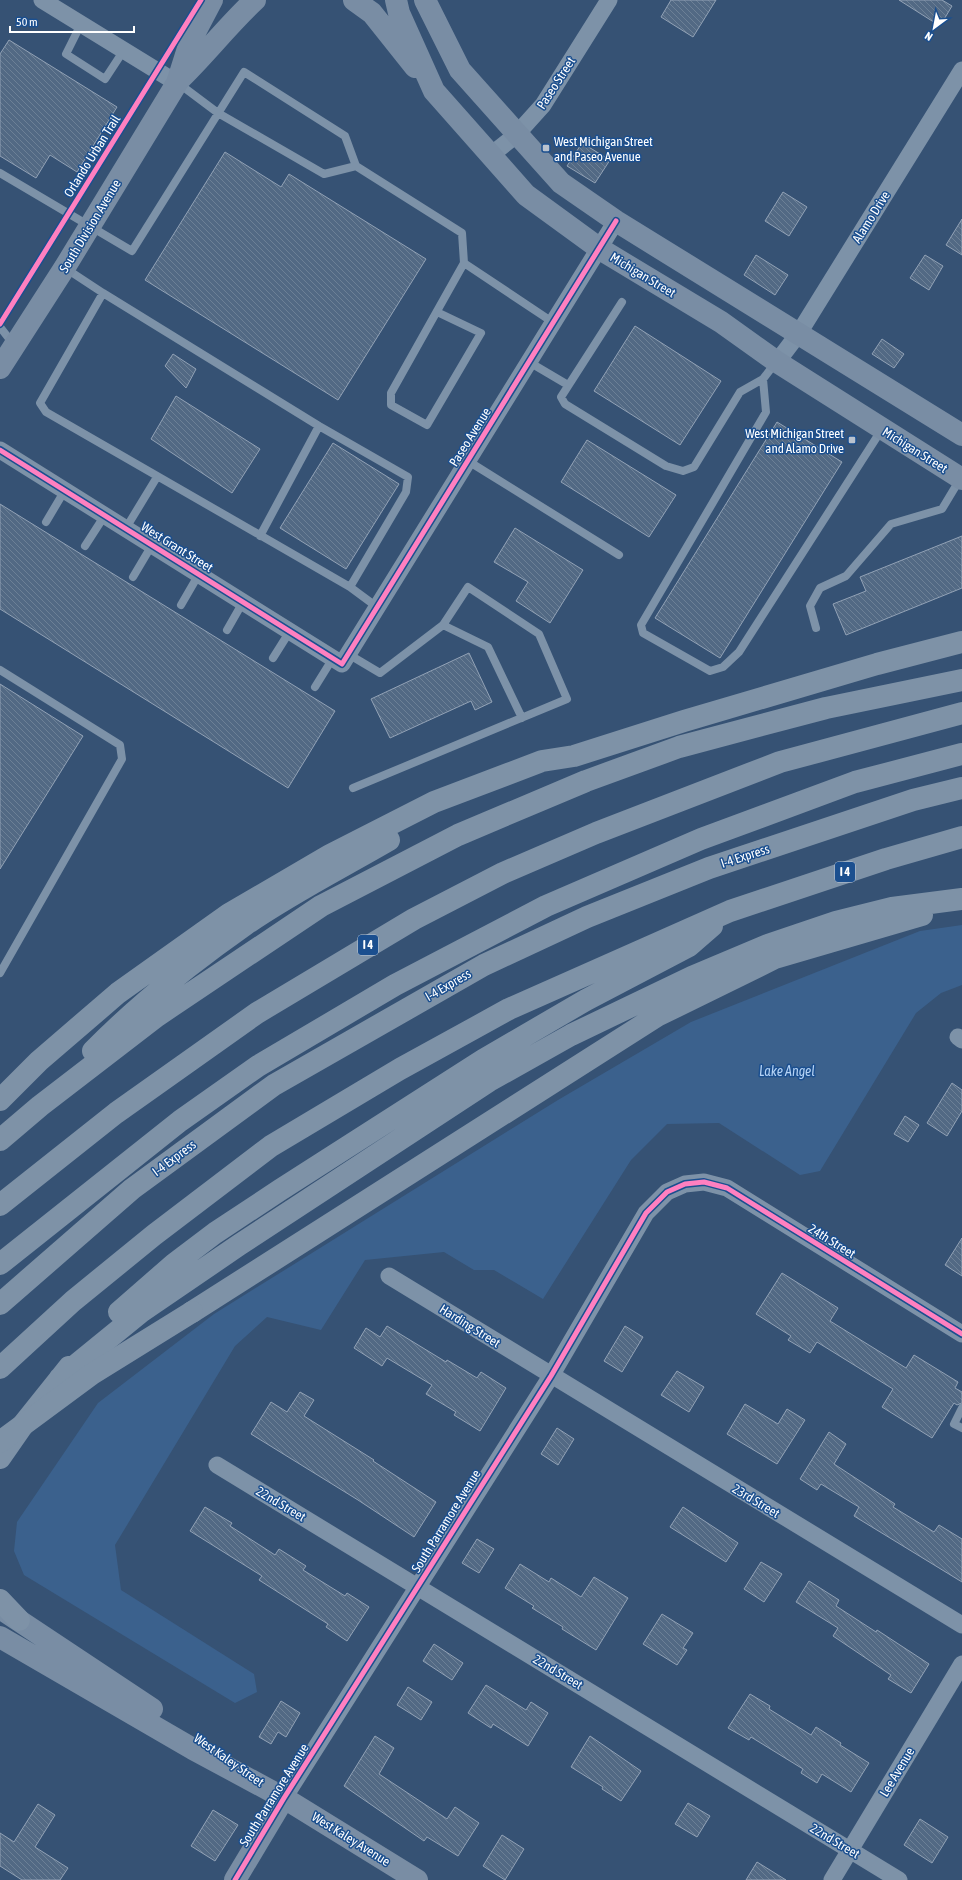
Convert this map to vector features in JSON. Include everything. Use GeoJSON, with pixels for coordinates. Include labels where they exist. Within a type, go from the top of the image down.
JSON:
{"type":"FeatureCollection","features":[{"type":"Feature","properties":{"kind":"highway"},"geometry":{"type":"LineString","coordinates":[[877,664],[962,633]]}},
{"type":"Feature","properties":{"kind":"highway"},"geometry":{"type":"LineString","coordinates":[[0,1100],[39,1061],[118,993],[229,914],[330,855],[434,802],[542,761],[574,756],[684,721],[877,664],[962,642]]}},
{"type":"Feature","properties":{"kind":"highway"},"geometry":{"type":"LineString","coordinates":[[0,1140],[40,1106],[157,1016],[321,906],[458,835],[586,781],[679,747],[826,708],[962,680]]}},
{"type":"Feature","properties":{"kind":"highway","name":"I 4"},"geometry":{"type":"LineString","coordinates":[[0,1205],[116,1114],[257,1013],[328,969],[434,908],[504,873],[596,833],[780,762],[962,713]]}},
{"type":"Feature","properties":{"kind":"highway","name":"I-4 Express"},"geometry":{"type":"LineString","coordinates":[[0,1264],[174,1126],[258,1066],[409,978],[546,906],[701,839],[855,782],[962,754]]}},
{"type":"Feature","properties":{"kind":"highway"},"geometry":{"type":"LineString","coordinates":[[40,1106],[133,1011],[245,925],[418,824],[461,804],[548,770],[574,756]]}},
{"type":"Feature","properties":{"kind":"highway","name":"I-4 Express"},"geometry":{"type":"LineString","coordinates":[[0,1304],[132,1189],[274,1085],[484,965],[587,917],[709,868],[913,800],[962,788]]}},
{"type":"Feature","properties":{"kind":"highway","name":"I 4"},"geometry":{"type":"LineString","coordinates":[[0,1368],[73,1301],[108,1272],[271,1146],[400,1069],[509,1009],[730,911],[886,859],[962,837]]}},
{"type":"Feature","properties":{"kind":"highway"},"geometry":{"type":"LineString","coordinates":[[60,1378],[141,1312],[246,1240],[489,1081],[571,1035],[692,977],[768,945],[836,922],[892,908],[962,899]]}},
{"type":"Feature","properties":{"kind":"highway"},"geometry":{"type":"LineString","coordinates":[[0,1442],[92,1374],[657,1016],[775,958],[962,904]]}},
{"type":"Feature","properties":{"kind":"highway"},"geometry":{"type":"LineString","coordinates":[[0,1458],[25,1422],[60,1378],[115,1315],[174,1264],[215,1233],[483,1060],[586,1000],[689,946],[730,911]]}},
{"type":"Feature","properties":{"kind":"highway"},"geometry":{"type":"LineString","coordinates":[[0,1600],[19,1620]]}},
{"type":"Feature","properties":{"kind":"main road","name":"South Division Avenue"},"geometry":{"type":"LineString","coordinates":[[177,83],[190,42],[212,0]]}},
{"type":"Feature","properties":{"kind":"main road","name":"South Division Avenue"},"geometry":{"type":"LineString","coordinates":[[0,368],[65,267],[177,83],[206,54],[231,23],[255,0]]}},
{"type":"Feature","properties":{"kind":"main road"},"geometry":{"type":"LineString","coordinates":[[354,0],[372,13],[434,91]]}},
{"type":"Feature","properties":{"kind":"main road","name":"Michigan Street"},"geometry":{"type":"LineString","coordinates":[[396,0],[399,13],[434,91],[526,195],[600,249],[721,322],[777,362],[961,478]]}},
{"type":"Feature","properties":{"kind":"main road"},"geometry":{"type":"LineString","coordinates":[[425,0],[460,70],[516,135],[561,183],[616,221],[962,435]]}},
{"type":"Feature","properties":{"kind":"main road","name":"West Kaley Street"},"geometry":{"type":"LineString","coordinates":[[0,1608],[113,1685],[194,1736],[284,1798]]}},
{"type":"Feature","properties":{"kind":"main road","name":"West Kaley Street"},"geometry":{"type":"LineString","coordinates":[[0,1637],[193,1749],[284,1798]]}},
{"type":"Feature","properties":{"kind":"main road","name":"South Parramore Avenue"},"geometry":{"type":"LineString","coordinates":[[235,1880],[284,1798]]}},
{"type":"Feature","properties":{"kind":"main road","name":"West Kaley Avenue"},"geometry":{"type":"LineString","coordinates":[[284,1798],[417,1880]]}},
{"type":"Feature","properties":{"kind":"street"},"geometry":{"type":"LineString","coordinates":[[42,0],[177,83]]}},
{"type":"Feature","properties":{"kind":"street","name":"Paseo Street"},"geometry":{"type":"LineString","coordinates":[[490,155],[516,135],[543,105],[608,0]]}},
{"type":"Feature","properties":{"kind":"street","name":"Alamo Drive"},"geometry":{"type":"LineString","coordinates":[[777,362],[799,333],[962,70]]}},
{"type":"Feature","properties":{"kind":"street","name":"Paseo Avenue"},"geometry":{"type":"LineString","coordinates":[[341,658],[377,607],[616,221]]}},
{"type":"Feature","properties":{"kind":"street","name":"West Grant Street"},"geometry":{"type":"LineString","coordinates":[[2,454],[105,515],[290,631],[341,658]]}},
{"type":"Feature","properties":{"kind":"street","name":"24th Street"},"geometry":{"type":"LineString","coordinates":[[685,1184],[704,1182],[727,1188],[962,1334]]}},
{"type":"Feature","properties":{"kind":"street","name":"South Parramore Avenue"},"geometry":{"type":"LineString","coordinates":[[284,1798],[551,1376],[646,1213],[667,1192],[685,1184]]}},
{"type":"Feature","properties":{"kind":"street","name":"Harding Street"},"geometry":{"type":"LineString","coordinates":[[389,1276],[551,1376]]}},
{"type":"Feature","properties":{"kind":"street","name":"23rd Street"},"geometry":{"type":"LineString","coordinates":[[551,1376],[962,1625]]}},
{"type":"Feature","properties":{"kind":"street","name":"22nd Street"},"geometry":{"type":"LineString","coordinates":[[217,1465],[898,1880]]}},
{"type":"Feature","properties":{"kind":"street","name":"Lee Avenue"},"geometry":{"type":"LineString","coordinates":[[832,1880],[962,1664]]}},
{"type":"Feature","properties":{"kind":"lane"},"geometry":{"type":"LineString","coordinates":[[81,24],[66,54],[105,79],[124,50]]}},
{"type":"Feature","properties":{"kind":"lane"},"geometry":{"type":"LineString","coordinates":[[0,173],[132,251],[244,72],[345,136],[356,166],[462,233],[464,262],[391,393],[391,405],[427,425],[481,333],[437,312]]}},
{"type":"Feature","properties":{"kind":"lane"},"geometry":{"type":"LineString","coordinates":[[177,83],[218,113],[324,174],[356,166]]}},
{"type":"Feature","properties":{"kind":"lane"},"geometry":{"type":"LineString","coordinates":[[464,262],[554,323]]}},
{"type":"Feature","properties":{"kind":"lane"},"geometry":{"type":"LineString","coordinates":[[65,267],[103,293],[319,426],[408,477],[406,492],[350,586]]}},
{"type":"Feature","properties":{"kind":"lane"},"geometry":{"type":"LineString","coordinates":[[103,293],[40,403],[46,412],[260,536],[350,586],[377,607]]}},
{"type":"Feature","properties":{"kind":"lane"},"geometry":{"type":"LineString","coordinates":[[622,302],[561,397],[565,404],[666,466],[683,471],[694,467],[740,392],[763,379],[777,362]]}},
{"type":"Feature","properties":{"kind":"lane"},"geometry":{"type":"LineString","coordinates":[[0,327],[15,345]]}},
{"type":"Feature","properties":{"kind":"lane"},"geometry":{"type":"LineString","coordinates":[[529,362],[568,385]]}},
{"type":"Feature","properties":{"kind":"lane"},"geometry":{"type":"LineString","coordinates":[[763,379],[766,412],[641,625],[643,633],[710,671],[722,667],[739,652],[882,429]]}},
{"type":"Feature","properties":{"kind":"lane"},"geometry":{"type":"LineString","coordinates":[[260,536],[319,426]]}},
{"type":"Feature","properties":{"kind":"lane"},"geometry":{"type":"LineString","coordinates":[[468,461],[619,555]]}},
{"type":"Feature","properties":{"kind":"lane"},"geometry":{"type":"LineString","coordinates":[[126,528],[157,477]]}},
{"type":"Feature","properties":{"kind":"lane"},"geometry":{"type":"LineString","coordinates":[[816,628],[810,606],[820,588],[846,576],[891,524],[942,509],[961,478]]}},
{"type":"Feature","properties":{"kind":"lane"},"geometry":{"type":"LineString","coordinates":[[46,522],[64,490]]}},
{"type":"Feature","properties":{"kind":"lane"},"geometry":{"type":"LineString","coordinates":[[85,546],[105,515]]}},
{"type":"Feature","properties":{"kind":"lane"},"geometry":{"type":"LineString","coordinates":[[133,578],[152,545]]}},
{"type":"Feature","properties":{"kind":"lane"},"geometry":{"type":"LineString","coordinates":[[181,605],[199,574]]}},
{"type":"Feature","properties":{"kind":"lane"},"geometry":{"type":"LineString","coordinates":[[315,686],[341,658],[380,673],[443,625],[468,587],[539,634],[566,699],[353,788]]}},
{"type":"Feature","properties":{"kind":"lane"},"geometry":{"type":"LineString","coordinates":[[227,630],[243,602]]}},
{"type":"Feature","properties":{"kind":"lane"},"geometry":{"type":"LineString","coordinates":[[443,625],[488,647],[522,718]]}},
{"type":"Feature","properties":{"kind":"lane"},"geometry":{"type":"LineString","coordinates":[[273,658],[290,631]]}},
{"type":"Feature","properties":{"kind":"lane"},"geometry":{"type":"LineString","coordinates":[[0,670],[120,745],[122,758],[0,973]]}},
{"type":"Feature","properties":{"kind":"lane"},"geometry":{"type":"LineString","coordinates":[[962,1408],[954,1424],[962,1428]]}},
{"type":"Feature","properties":{"kind":"water","name":"Lake Angel"},"geometry":{"type":"Polygon","coordinates":[[[962,925],[962,985],[941,993],[916,1013],[820,1171],[800,1175],[719,1123],[667,1124],[631,1160],[543,1299],[494,1270],[474,1270],[444,1252],[365,1260],[321,1330],[267,1317],[235,1346],[115,1545],[121,1590],[254,1674],[257,1692],[235,1703],[24,1575],[14,1551],[17,1522],[98,1403],[214,1314],[558,1100],[691,1022],[920,931],[962,925]]]}},
{"type":"Feature","properties":{"kind":"building"},"geometry":{"type":"Polygon","coordinates":[[[671,0],[716,0],[693,37],[661,17],[671,0]]]}},
{"type":"Feature","properties":{"kind":"building"},"geometry":{"type":"Polygon","coordinates":[[[899,0],[942,0],[952,6],[940,26],[899,0]]]}},
{"type":"Feature","properties":{"kind":"building"},"geometry":{"type":"Polygon","coordinates":[[[9,40],[117,107],[77,172],[50,155],[36,178],[0,156],[0,54],[9,40]]]}},
{"type":"Feature","properties":{"kind":"building"},"geometry":{"type":"Polygon","coordinates":[[[582,143],[610,160],[595,183],[567,166],[582,143]]]}},
{"type":"Feature","properties":{"kind":"building"},"geometry":{"type":"Polygon","coordinates":[[[225,152],[281,187],[289,174],[426,259],[338,400],[145,280],[225,152]]]}},
{"type":"Feature","properties":{"kind":"building"},"geometry":{"type":"Polygon","coordinates":[[[783,192],[807,207],[789,236],[765,221],[783,192]]]}},
{"type":"Feature","properties":{"kind":"building"},"geometry":{"type":"Polygon","coordinates":[[[962,219],[962,255],[946,245],[962,219]]]}},
{"type":"Feature","properties":{"kind":"building"},"geometry":{"type":"Polygon","coordinates":[[[756,255],[788,275],[775,295],[744,275],[756,255]]]}},
{"type":"Feature","properties":{"kind":"building"},"geometry":{"type":"Polygon","coordinates":[[[925,255],[943,266],[929,290],[910,278],[925,255]]]}},
{"type":"Feature","properties":{"kind":"building"},"geometry":{"type":"Polygon","coordinates":[[[635,326],[721,381],[680,445],[594,391],[635,326]]]}},
{"type":"Feature","properties":{"kind":"building"},"geometry":{"type":"Polygon","coordinates":[[[882,339],[904,354],[894,368],[872,354],[882,339]]]}},
{"type":"Feature","properties":{"kind":"building"},"geometry":{"type":"Polygon","coordinates":[[[173,354],[196,369],[186,388],[165,366],[173,354]]]}},
{"type":"Feature","properties":{"kind":"building"},"geometry":{"type":"Polygon","coordinates":[[[176,396],[260,449],[232,493],[151,439],[176,396]]]}},
{"type":"Feature","properties":{"kind":"building"},"geometry":{"type":"Polygon","coordinates":[[[777,422],[842,462],[720,658],[655,618],[777,422]]]}},
{"type":"Feature","properties":{"kind":"building"},"geometry":{"type":"Polygon","coordinates":[[[587,440],[676,495],[649,537],[561,482],[587,440]]]}},
{"type":"Feature","properties":{"kind":"building"},"geometry":{"type":"Polygon","coordinates":[[[333,443],[399,484],[346,569],[280,528],[333,443]]]}},
{"type":"Feature","properties":{"kind":"building"},"geometry":{"type":"Polygon","coordinates":[[[0,504],[335,711],[288,788],[0,609],[0,504]]]}},
{"type":"Feature","properties":{"kind":"building"},"geometry":{"type":"Polygon","coordinates":[[[515,528],[583,570],[550,623],[516,601],[528,582],[494,562],[515,528]]]}},
{"type":"Feature","properties":{"kind":"building"},"geometry":{"type":"Polygon","coordinates":[[[962,536],[962,588],[846,635],[833,604],[866,591],[860,577],[962,536]]]}},
{"type":"Feature","properties":{"kind":"building"},"geometry":{"type":"Polygon","coordinates":[[[469,653],[492,702],[475,710],[471,701],[390,738],[371,699],[469,653]]]}},
{"type":"Feature","properties":{"kind":"building"},"geometry":{"type":"Polygon","coordinates":[[[0,684],[83,736],[0,869],[0,684]]]}},
{"type":"Feature","properties":{"kind":"building"},"geometry":{"type":"Polygon","coordinates":[[[952,1083],[962,1090],[962,1111],[947,1136],[927,1123],[952,1083]]]}},
{"type":"Feature","properties":{"kind":"building"},"geometry":{"type":"Polygon","coordinates":[[[905,1116],[919,1125],[908,1142],[894,1134],[905,1116]]]}},
{"type":"Feature","properties":{"kind":"building"},"geometry":{"type":"Polygon","coordinates":[[[962,1238],[962,1276],[945,1265],[962,1238]]]}},
{"type":"Feature","properties":{"kind":"building"},"geometry":{"type":"Polygon","coordinates":[[[782,1273],[838,1308],[830,1321],[906,1368],[914,1355],[958,1382],[955,1388],[962,1392],[962,1403],[957,1405],[954,1403],[932,1438],[882,1407],[893,1389],[817,1342],[810,1353],[788,1340],[791,1336],[756,1314],[782,1273]]]}},
{"type":"Feature","properties":{"kind":"building"},"geometry":{"type":"Polygon","coordinates":[[[387,1326],[446,1362],[447,1360],[477,1378],[481,1372],[506,1388],[480,1431],[454,1415],[456,1412],[426,1394],[432,1385],[387,1358],[382,1366],[354,1348],[366,1328],[380,1337],[387,1326]]]}},
{"type":"Feature","properties":{"kind":"building"},"geometry":{"type":"Polygon","coordinates":[[[625,1326],[643,1337],[622,1372],[604,1361],[625,1326]]]}},
{"type":"Feature","properties":{"kind":"building"},"geometry":{"type":"Polygon","coordinates":[[[677,1371],[704,1387],[689,1412],[661,1395],[677,1371]]]}},
{"type":"Feature","properties":{"kind":"building"},"geometry":{"type":"Polygon","coordinates":[[[300,1392],[314,1400],[304,1416],[374,1460],[373,1461],[436,1502],[414,1537],[358,1500],[251,1434],[271,1402],[287,1412],[300,1392]]]}},
{"type":"Feature","properties":{"kind":"building"},"geometry":{"type":"Polygon","coordinates":[[[745,1404],[778,1424],[787,1409],[805,1420],[777,1464],[727,1434],[745,1404]]]}},
{"type":"Feature","properties":{"kind":"building"},"geometry":{"type":"Polygon","coordinates":[[[557,1428],[574,1439],[558,1465],[541,1454],[557,1428]]]}},
{"type":"Feature","properties":{"kind":"building"},"geometry":{"type":"Polygon","coordinates":[[[829,1432],[846,1444],[834,1464],[895,1504],[893,1507],[934,1532],[939,1525],[962,1539],[962,1582],[854,1516],[859,1507],[821,1484],[817,1490],[800,1479],[829,1432]]]}},
{"type":"Feature","properties":{"kind":"building"},"geometry":{"type":"Polygon","coordinates":[[[205,1507],[232,1523],[230,1526],[275,1555],[279,1549],[306,1566],[303,1570],[345,1596],[347,1593],[369,1607],[347,1641],[326,1627],[328,1624],[259,1580],[262,1576],[190,1531],[205,1507]]]}},
{"type":"Feature","properties":{"kind":"building"},"geometry":{"type":"Polygon","coordinates":[[[683,1507],[738,1543],[726,1562],[670,1527],[683,1507]]]}},
{"type":"Feature","properties":{"kind":"building"},"geometry":{"type":"Polygon","coordinates":[[[477,1539],[494,1549],[479,1573],[462,1563],[477,1539]]]}},
{"type":"Feature","properties":{"kind":"building"},"geometry":{"type":"Polygon","coordinates":[[[761,1562],[782,1574],[764,1602],[744,1589],[761,1562]]]}},
{"type":"Feature","properties":{"kind":"building"},"geometry":{"type":"Polygon","coordinates":[[[520,1564],[549,1582],[551,1578],[581,1597],[594,1577],[628,1598],[596,1650],[562,1629],[563,1627],[532,1608],[534,1606],[505,1588],[520,1564]]]}},
{"type":"Feature","properties":{"kind":"building"},"geometry":{"type":"Polygon","coordinates":[[[809,1581],[839,1600],[836,1606],[876,1632],[877,1630],[929,1664],[911,1693],[888,1679],[891,1675],[833,1636],[838,1628],[796,1602],[809,1581]]]}},
{"type":"Feature","properties":{"kind":"building"},"geometry":{"type":"Polygon","coordinates":[[[662,1614],[693,1633],[683,1648],[687,1650],[677,1665],[643,1644],[662,1614]]]}},
{"type":"Feature","properties":{"kind":"building"},"geometry":{"type":"Polygon","coordinates":[[[434,1644],[463,1663],[452,1680],[423,1661],[434,1644]]]}},
{"type":"Feature","properties":{"kind":"building"},"geometry":{"type":"Polygon","coordinates":[[[486,1685],[526,1710],[531,1702],[548,1713],[528,1746],[493,1724],[491,1728],[468,1713],[486,1685]]]}},
{"type":"Feature","properties":{"kind":"building"},"geometry":{"type":"Polygon","coordinates":[[[408,1687],[432,1702],[421,1720],[397,1705],[408,1687]]]}},
{"type":"Feature","properties":{"kind":"building"},"geometry":{"type":"Polygon","coordinates":[[[750,1694],[770,1706],[769,1709],[811,1735],[816,1727],[841,1743],[840,1745],[869,1763],[851,1792],[822,1774],[817,1783],[801,1773],[803,1769],[751,1737],[749,1740],[728,1728],[750,1694]]]}},
{"type":"Feature","properties":{"kind":"building"},"geometry":{"type":"Polygon","coordinates":[[[281,1701],[300,1713],[286,1737],[278,1732],[271,1744],[259,1737],[281,1701]]]}},
{"type":"Feature","properties":{"kind":"building"},"geometry":{"type":"Polygon","coordinates":[[[375,1736],[394,1748],[379,1774],[447,1819],[455,1807],[479,1823],[458,1856],[427,1837],[424,1841],[344,1786],[375,1736]]]}},
{"type":"Feature","properties":{"kind":"building"},"geometry":{"type":"Polygon","coordinates":[[[590,1736],[641,1771],[621,1801],[602,1789],[603,1787],[571,1767],[590,1736]]]}},
{"type":"Feature","properties":{"kind":"building"},"geometry":{"type":"Polygon","coordinates":[[[688,1803],[710,1816],[697,1837],[675,1824],[688,1803]]]}},
{"type":"Feature","properties":{"kind":"building"},"geometry":{"type":"Polygon","coordinates":[[[38,1804],[55,1815],[35,1847],[68,1868],[60,1880],[22,1880],[0,1866],[0,1833],[14,1842],[38,1804]]]}},
{"type":"Feature","properties":{"kind":"building"},"geometry":{"type":"Polygon","coordinates":[[[213,1810],[238,1825],[215,1861],[191,1846],[213,1810]]]}},
{"type":"Feature","properties":{"kind":"building"},"geometry":{"type":"Polygon","coordinates":[[[920,1819],[948,1837],[932,1863],[904,1845],[920,1819]]]}},
{"type":"Feature","properties":{"kind":"building"},"geometry":{"type":"Polygon","coordinates":[[[502,1835],[524,1849],[505,1880],[483,1866],[502,1835]]]}},
{"type":"Feature","properties":{"kind":"building"},"geometry":{"type":"Polygon","coordinates":[[[757,1862],[786,1880],[746,1880],[757,1862]]]}},
{"type":"Feature","properties":{"kind":"cycle path","name":"Orlando Urban Trail"},"geometry":{"type":"LineString","coordinates":[[0,324],[201,0]]}},
{"type":"Feature","properties":{"kind":"cycle path"},"geometry":{"type":"LineString","coordinates":[[0,450],[342,664],[616,221]]}},
{"type":"Feature","properties":{"kind":"cycle path"},"geometry":{"type":"LineString","coordinates":[[235,1880],[284,1798],[551,1376],[646,1213],[667,1192],[685,1184],[704,1182],[727,1188],[962,1334]]}},
{"type":"Feature","properties":{"kind":"place","name":"West Michigan Street and Paseo Avenue"},"geometry":{"type":"Point","coordinates":[546,148]}},
{"type":"Feature","properties":{"kind":"place","name":"West Michigan Street and Alamo Drive"},"geometry":{"type":"Point","coordinates":[852,440]}}]}
